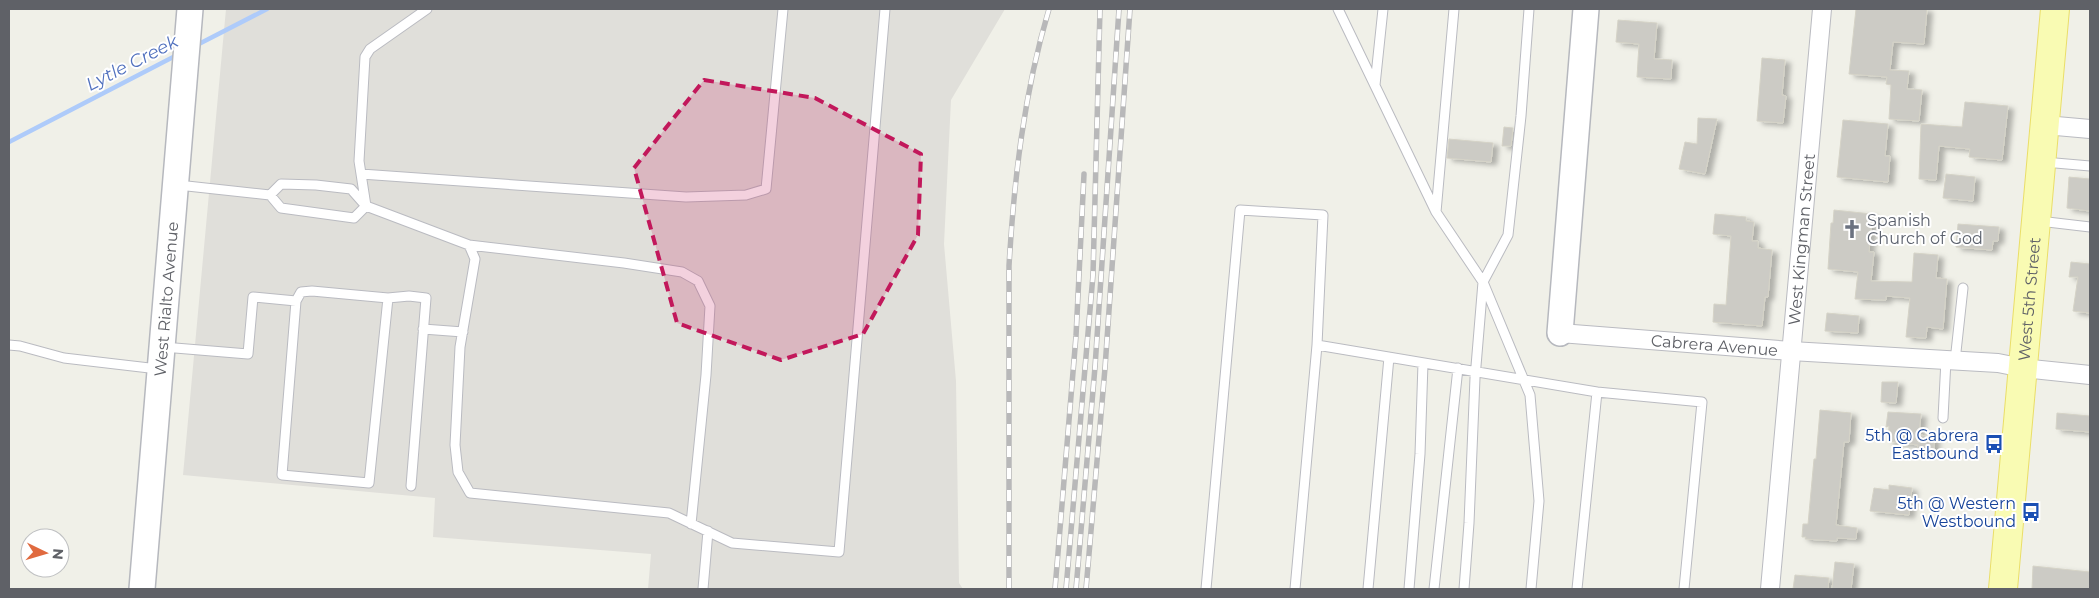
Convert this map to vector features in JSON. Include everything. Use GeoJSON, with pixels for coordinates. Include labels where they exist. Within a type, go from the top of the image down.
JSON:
{"type":"FeatureCollection","features":[{"type":"Feature","properties":{"kind":"main road","name":"Cabrera Avenue"},"geometry":{"type":"LineString","coordinates":[[1560,333],[1586,9]]}},
{"type":"Feature","properties":{"kind":"main road","name":"West 5th Street"},"geometry":{"type":"LineString","coordinates":[[2003,589],[2055,9]]}},
{"type":"Feature","properties":{"kind":"main road","name":"West Rialto Avenue"},"geometry":{"type":"LineString","coordinates":[[142,589],[190,11]]}},
{"type":"Feature","properties":{"kind":"street","name":"West Kingman Street"},"geometry":{"type":"LineString","coordinates":[[1770,589],[1822,9]]}},
{"type":"Feature","properties":{"kind":"street"},"geometry":{"type":"LineString","coordinates":[[2045,125],[2090,129]]}},
{"type":"Feature","properties":{"kind":"street","name":"Cabrera Avenue"},"geometry":{"type":"LineString","coordinates":[[1560,333],[1791,351],[1998,363],[2022,368],[2090,375]]}},
{"type":"Feature","properties":{"kind":"lane"},"geometry":{"type":"LineString","coordinates":[[366,206],[359,160],[365,57],[370,49],[427,9]]}},
{"type":"Feature","properties":{"kind":"lane"},"geometry":{"type":"LineString","coordinates":[[361,174],[686,197],[746,195],[766,189],[783,9]]}},
{"type":"Feature","properties":{"kind":"lane"},"geometry":{"type":"LineString","coordinates":[[468,245],[476,259],[463,332],[454,445],[458,472],[470,493],[669,513],[732,543],[840,552],[885,9]]}},
{"type":"Feature","properties":{"kind":"lane"},"geometry":{"type":"LineString","coordinates":[[1338,9],[1436,212],[1482,282],[1530,395],[1539,500],[1531,589]]}},
{"type":"Feature","properties":{"kind":"lane"},"geometry":{"type":"LineString","coordinates":[[1375,85],[1384,9]]}},
{"type":"Feature","properties":{"kind":"lane"},"geometry":{"type":"LineString","coordinates":[[1436,212],[1454,9]]}},
{"type":"Feature","properties":{"kind":"lane"},"geometry":{"type":"LineString","coordinates":[[1464,589],[1482,282],[1508,235],[1521,116],[1529,9]]}},
{"type":"Feature","properties":{"kind":"lane"},"geometry":{"type":"LineString","coordinates":[[2042,162],[2090,164]]}},
{"type":"Feature","properties":{"kind":"lane"},"geometry":{"type":"LineString","coordinates":[[270,196],[281,184],[332,186],[351,189],[366,206],[468,245],[624,263],[682,272],[698,281],[710,306],[706,375],[691,524]]}},
{"type":"Feature","properties":{"kind":"lane"},"geometry":{"type":"LineString","coordinates":[[175,185],[270,196],[281,208],[328,216],[354,218],[366,206]]}},
{"type":"Feature","properties":{"kind":"lane"},"geometry":{"type":"LineString","coordinates":[[1206,589],[1240,210],[1322,215],[1317,345],[1295,589]]}},
{"type":"Feature","properties":{"kind":"lane"},"geometry":{"type":"LineString","coordinates":[[2036,221],[2090,227]]}},
{"type":"Feature","properties":{"kind":"lane"},"geometry":{"type":"LineString","coordinates":[[1943,418],[1963,288]]}},
{"type":"Feature","properties":{"kind":"lane"},"geometry":{"type":"LineString","coordinates":[[388,298],[369,483],[282,475],[296,301],[302,292],[312,291],[388,298],[409,296],[426,298],[411,486]]}},
{"type":"Feature","properties":{"kind":"lane"},"geometry":{"type":"LineString","coordinates":[[9,345],[20,346],[64,358],[161,358],[248,354],[253,297],[296,301]]}},
{"type":"Feature","properties":{"kind":"lane"},"geometry":{"type":"LineString","coordinates":[[423,329],[463,332]]}},
{"type":"Feature","properties":{"kind":"lane"},"geometry":{"type":"LineString","coordinates":[[1317,345],[1597,392],[1702,402],[1684,589]]}},
{"type":"Feature","properties":{"kind":"lane"},"geometry":{"type":"LineString","coordinates":[[1368,589],[1389,357]]}},
{"type":"Feature","properties":{"kind":"lane"},"geometry":{"type":"LineString","coordinates":[[1409,589],[1420,454],[1423,362]]}},
{"type":"Feature","properties":{"kind":"lane"},"geometry":{"type":"LineString","coordinates":[[1434,589],[1458,368]]}},
{"type":"Feature","properties":{"kind":"lane"},"geometry":{"type":"LineString","coordinates":[[1577,589],[1597,392]]}},
{"type":"Feature","properties":{"kind":"lane"},"geometry":{"type":"LineString","coordinates":[[703,589],[708,531]]}},
{"type":"Feature","properties":{"kind":"highlighted area"},"geometry":{"type":"Polygon","coordinates":[[[704,80],[815,98],[921,154],[918,235],[863,334],[781,360],[677,323],[634,168],[704,80]]]}},
{"type":"Feature","properties":{"kind":"shaded area"},"geometry":{"type":"Polygon","coordinates":[[[226,9],[1005,9],[951,100],[944,244],[956,381],[959,583],[963,589],[648,589],[651,554],[433,537],[435,498],[183,475],[226,9]]]}},
{"type":"Feature","properties":{"kind":"building"},"geometry":{"type":"Polygon","coordinates":[[[1856,9],[1927,9],[1924,44],[1893,42],[1890,70],[1909,71],[1907,89],[1922,90],[1919,121],[1889,119],[1891,85],[1886,84],[1887,77],[1849,74],[1856,9]]]}},
{"type":"Feature","properties":{"kind":"building"},"geometry":{"type":"Polygon","coordinates":[[[1618,20],[1657,23],[1654,59],[1672,60],[1671,79],[1637,77],[1639,44],[1616,42],[1618,20]]]}},
{"type":"Feature","properties":{"kind":"building"},"geometry":{"type":"Polygon","coordinates":[[[1762,58],[1785,60],[1782,95],[1786,96],[1783,123],[1757,121],[1762,58]]]}},
{"type":"Feature","properties":{"kind":"building"},"geometry":{"type":"Polygon","coordinates":[[[1965,102],[2008,106],[2002,160],[1969,157],[1970,149],[1939,146],[1936,180],[1919,179],[1921,124],[1962,127],[1965,102]]]}},
{"type":"Feature","properties":{"kind":"building"},"geometry":{"type":"Polygon","coordinates":[[[1698,118],[1717,119],[1705,174],[1679,169],[1685,142],[1697,144],[1698,118]]]}},
{"type":"Feature","properties":{"kind":"building"},"geometry":{"type":"Polygon","coordinates":[[[1843,120],[1888,124],[1885,156],[1890,156],[1888,182],[1837,177],[1843,120]]]}},
{"type":"Feature","properties":{"kind":"building"},"geometry":{"type":"Polygon","coordinates":[[[1504,127],[1513,128],[1511,146],[1502,146],[1504,127]]]}},
{"type":"Feature","properties":{"kind":"building"},"geometry":{"type":"Polygon","coordinates":[[[1449,139],[1493,143],[1491,162],[1447,158],[1449,139]]]}},
{"type":"Feature","properties":{"kind":"building"},"geometry":{"type":"Polygon","coordinates":[[[1946,174],[1975,177],[1973,201],[1943,198],[1946,174]]]}},
{"type":"Feature","properties":{"kind":"building"},"geometry":{"type":"Polygon","coordinates":[[[2069,177],[2090,179],[2090,211],[2067,208],[2069,177]]]}},
{"type":"Feature","properties":{"kind":"building"},"geometry":{"type":"Polygon","coordinates":[[[1834,210],[1872,214],[1869,252],[1874,252],[1871,281],[1912,282],[1914,253],[1938,255],[1936,278],[1947,279],[1943,329],[1927,327],[1926,338],[1906,337],[1910,298],[1886,296],[1886,300],[1855,299],[1858,272],[1828,269],[1831,223],[1833,223],[1834,210]]]}},
{"type":"Feature","properties":{"kind":"building"},"geometry":{"type":"Polygon","coordinates":[[[1715,214],[1746,217],[1746,221],[1754,222],[1752,241],[1758,241],[1758,248],[1772,250],[1768,297],[1765,297],[1762,326],[1713,322],[1714,304],[1726,305],[1731,236],[1713,234],[1715,214]]]}},
{"type":"Feature","properties":{"kind":"building"},"geometry":{"type":"Polygon","coordinates":[[[1958,224],[1999,227],[1998,241],[1993,241],[1992,250],[1956,247],[1958,224]]]}},
{"type":"Feature","properties":{"kind":"building"},"geometry":{"type":"Polygon","coordinates":[[[2071,262],[2090,264],[2090,313],[2073,311],[2078,277],[2069,277],[2071,262]]]}},
{"type":"Feature","properties":{"kind":"building"},"geometry":{"type":"Polygon","coordinates":[[[1827,313],[1859,316],[1858,333],[1825,331],[1827,313]]]}},
{"type":"Feature","properties":{"kind":"building"},"geometry":{"type":"Polygon","coordinates":[[[1882,382],[1898,382],[1896,403],[1881,402],[1882,382]]]}},
{"type":"Feature","properties":{"kind":"building"},"geometry":{"type":"Polygon","coordinates":[[[1820,410],[1851,413],[1849,442],[1844,442],[1836,525],[1857,528],[1856,539],[1837,538],[1837,541],[1805,539],[1806,537],[1802,537],[1803,524],[1808,524],[1820,410]]]}},
{"type":"Feature","properties":{"kind":"building"},"geometry":{"type":"Polygon","coordinates":[[[1888,412],[1921,414],[1918,443],[1920,435],[1934,437],[1934,451],[1917,450],[1918,445],[1888,441],[1889,426],[1886,427],[1888,412]]]}},
{"type":"Feature","properties":{"kind":"building"},"geometry":{"type":"Polygon","coordinates":[[[2057,413],[2090,416],[2090,432],[2056,429],[2057,413]]]}},
{"type":"Feature","properties":{"kind":"building"},"geometry":{"type":"Polygon","coordinates":[[[1889,485],[1912,488],[1909,515],[1870,511],[1874,488],[1889,490],[1889,485]]]}},
{"type":"Feature","properties":{"kind":"building"},"geometry":{"type":"Polygon","coordinates":[[[1835,562],[1854,564],[1851,589],[1832,589],[1835,562]]]}},
{"type":"Feature","properties":{"kind":"building"},"geometry":{"type":"Polygon","coordinates":[[[2033,566],[2090,572],[2090,589],[2032,589],[2033,566]]]}},
{"type":"Feature","properties":{"kind":"building"},"geometry":{"type":"Polygon","coordinates":[[[1795,575],[1829,578],[1828,589],[1793,589],[1795,575]]]}},
{"type":"Feature","properties":{"kind":"waterway","name":"Lytle Creek"},"geometry":{"type":"LineString","coordinates":[[195,46],[267,9]]}},
{"type":"Feature","properties":{"kind":"waterway","name":"Lytle Creek"},"geometry":{"type":"LineString","coordinates":[[9,142],[179,54]]}},
{"type":"Feature","properties":{"kind":"railway"},"geometry":{"type":"LineString","coordinates":[[1009,589],[1009,266],[1011,233],[1017,169],[1027,104],[1040,41],[1049,9]]}},
{"type":"Feature","properties":{"kind":"railway"},"geometry":{"type":"LineString","coordinates":[[1066,589],[1093,275],[1100,9]]}},
{"type":"Feature","properties":{"kind":"railway"},"geometry":{"type":"LineString","coordinates":[[1076,589],[1095,367],[1119,9]]}},
{"type":"Feature","properties":{"kind":"railway"},"geometry":{"type":"LineString","coordinates":[[1086,589],[1105,368],[1130,9]]}},
{"type":"Feature","properties":{"kind":"railway"},"geometry":{"type":"LineString","coordinates":[[1055,589],[1076,336],[1084,174]]}},
{"type":"Feature","properties":{"kind":"place","name":"Spanish Church of God"},"geometry":{"type":"Point","coordinates":[1852,229]}},
{"type":"Feature","properties":{"kind":"place","name":"5th @ Cabrera Eastbound"},"geometry":{"type":"Point","coordinates":[1994,444]}},
{"type":"Feature","properties":{"kind":"place","name":"5th @ Western Westbound"},"geometry":{"type":"Point","coordinates":[2031,512]}}]}
